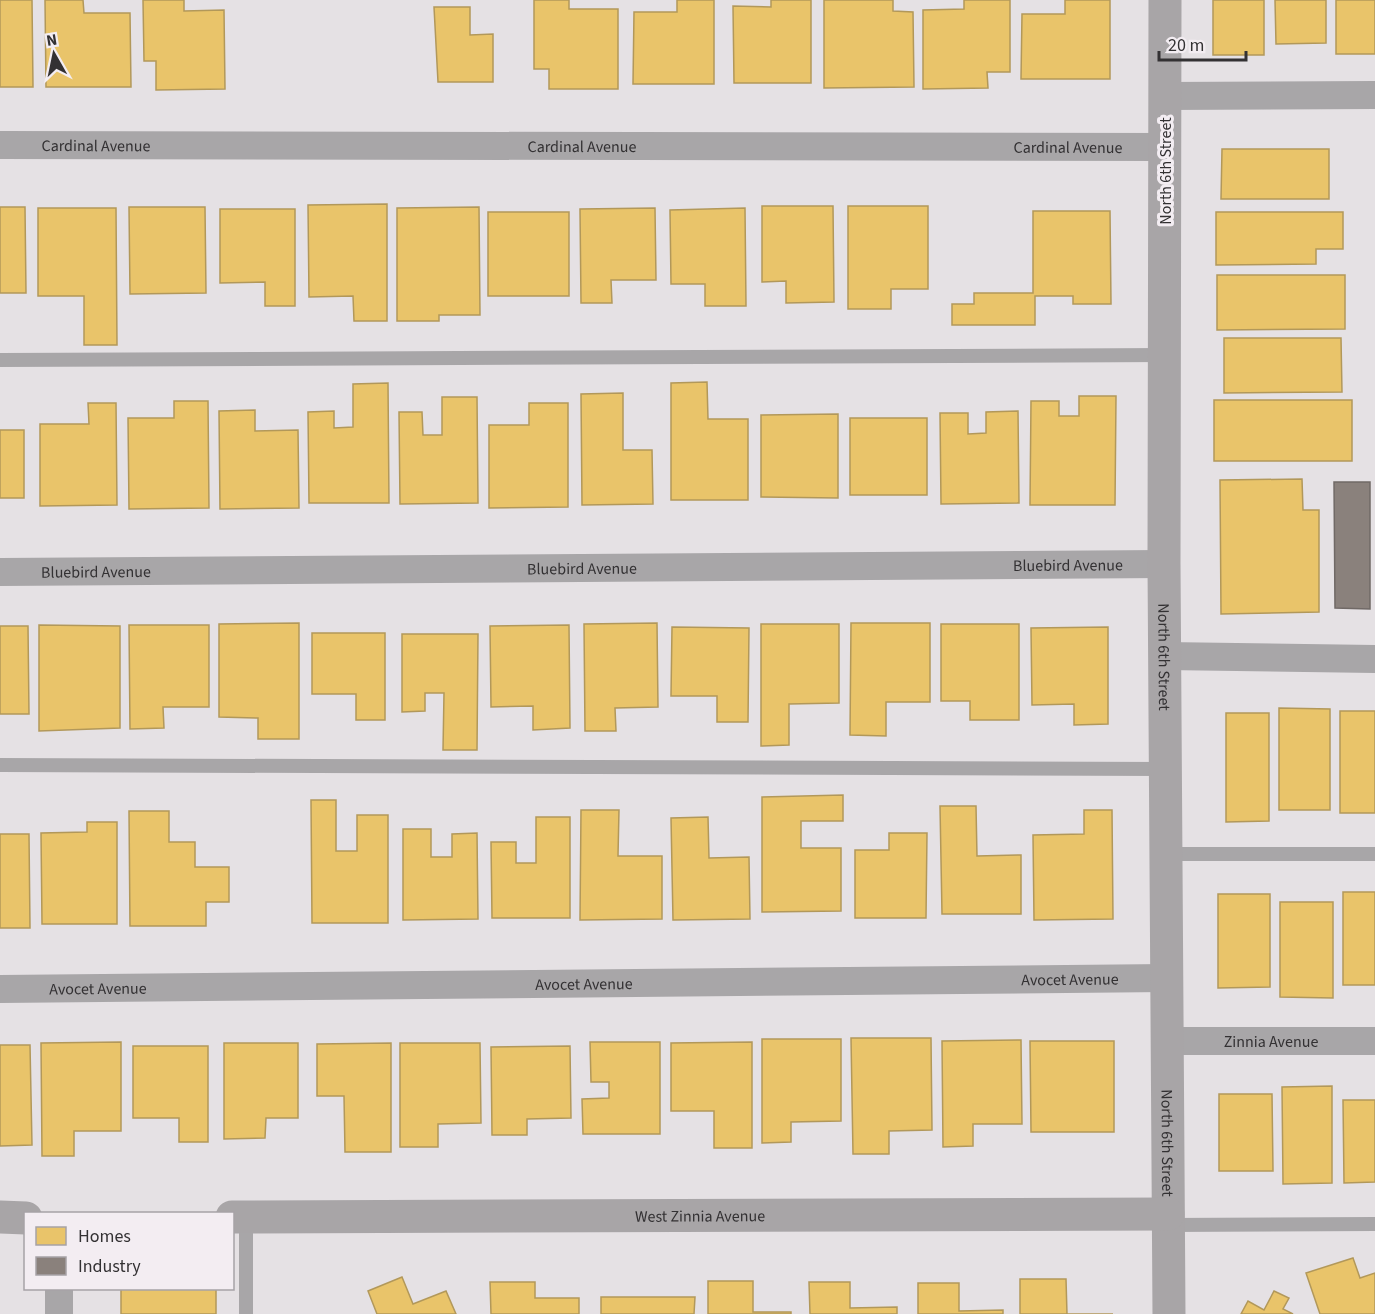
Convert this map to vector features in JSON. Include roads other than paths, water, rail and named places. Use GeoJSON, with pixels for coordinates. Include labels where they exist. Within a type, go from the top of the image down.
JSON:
{"type":"FeatureCollection","features":[{"type":"Feature","properties":{"kind":"street","name":"North 6th Street"},"geometry":{"type":"LineString","coordinates":[[1165,0],[1164,564],[1169,1314]]}},
{"type":"Feature","properties":{"kind":"street"},"geometry":{"type":"LineString","coordinates":[[1165,96],[1375,95]]}},
{"type":"Feature","properties":{"kind":"street","name":"Cardinal Avenue"},"geometry":{"type":"LineString","coordinates":[[0,145],[1165,147]]}},
{"type":"Feature","properties":{"kind":"street","name":"Bluebird Avenue"},"geometry":{"type":"LineString","coordinates":[[0,572],[1164,564]]}},
{"type":"Feature","properties":{"kind":"street"},"geometry":{"type":"LineString","coordinates":[[1165,656],[1375,659]]}},
{"type":"Feature","properties":{"kind":"street","name":"Avocet Avenue"},"geometry":{"type":"LineString","coordinates":[[0,988],[1167,978]]}},
{"type":"Feature","properties":{"kind":"street","name":"Zinnia Avenue"},"geometry":{"type":"LineString","coordinates":[[1167,1041],[1375,1041]]}},
{"type":"Feature","properties":{"kind":"street"},"geometry":{"type":"LineString","coordinates":[[0,1217],[24,1218]]}},
{"type":"Feature","properties":{"kind":"street","name":"West Zinnia Avenue"},"geometry":{"type":"LineString","coordinates":[[239,1217],[1168,1219]]}},
{"type":"Feature","properties":{"kind":"street"},"geometry":{"type":"LineString","coordinates":[[59,1290],[59,1314]]}},
{"type":"Feature","properties":{"kind":"lane"},"geometry":{"type":"LineString","coordinates":[[0,360],[1165,355]]}},
{"type":"Feature","properties":{"kind":"lane"},"geometry":{"type":"LineString","coordinates":[[0,765],[1165,769]]}},
{"type":"Feature","properties":{"kind":"lane"},"geometry":{"type":"LineString","coordinates":[[1166,854],[1375,854]]}},
{"type":"Feature","properties":{"kind":"lane"},"geometry":{"type":"LineString","coordinates":[[239,1217],[246,1314]]}},
{"type":"Feature","properties":{"kind":"lane"},"geometry":{"type":"LineString","coordinates":[[1168,1219],[1375,1224]]}}]}
